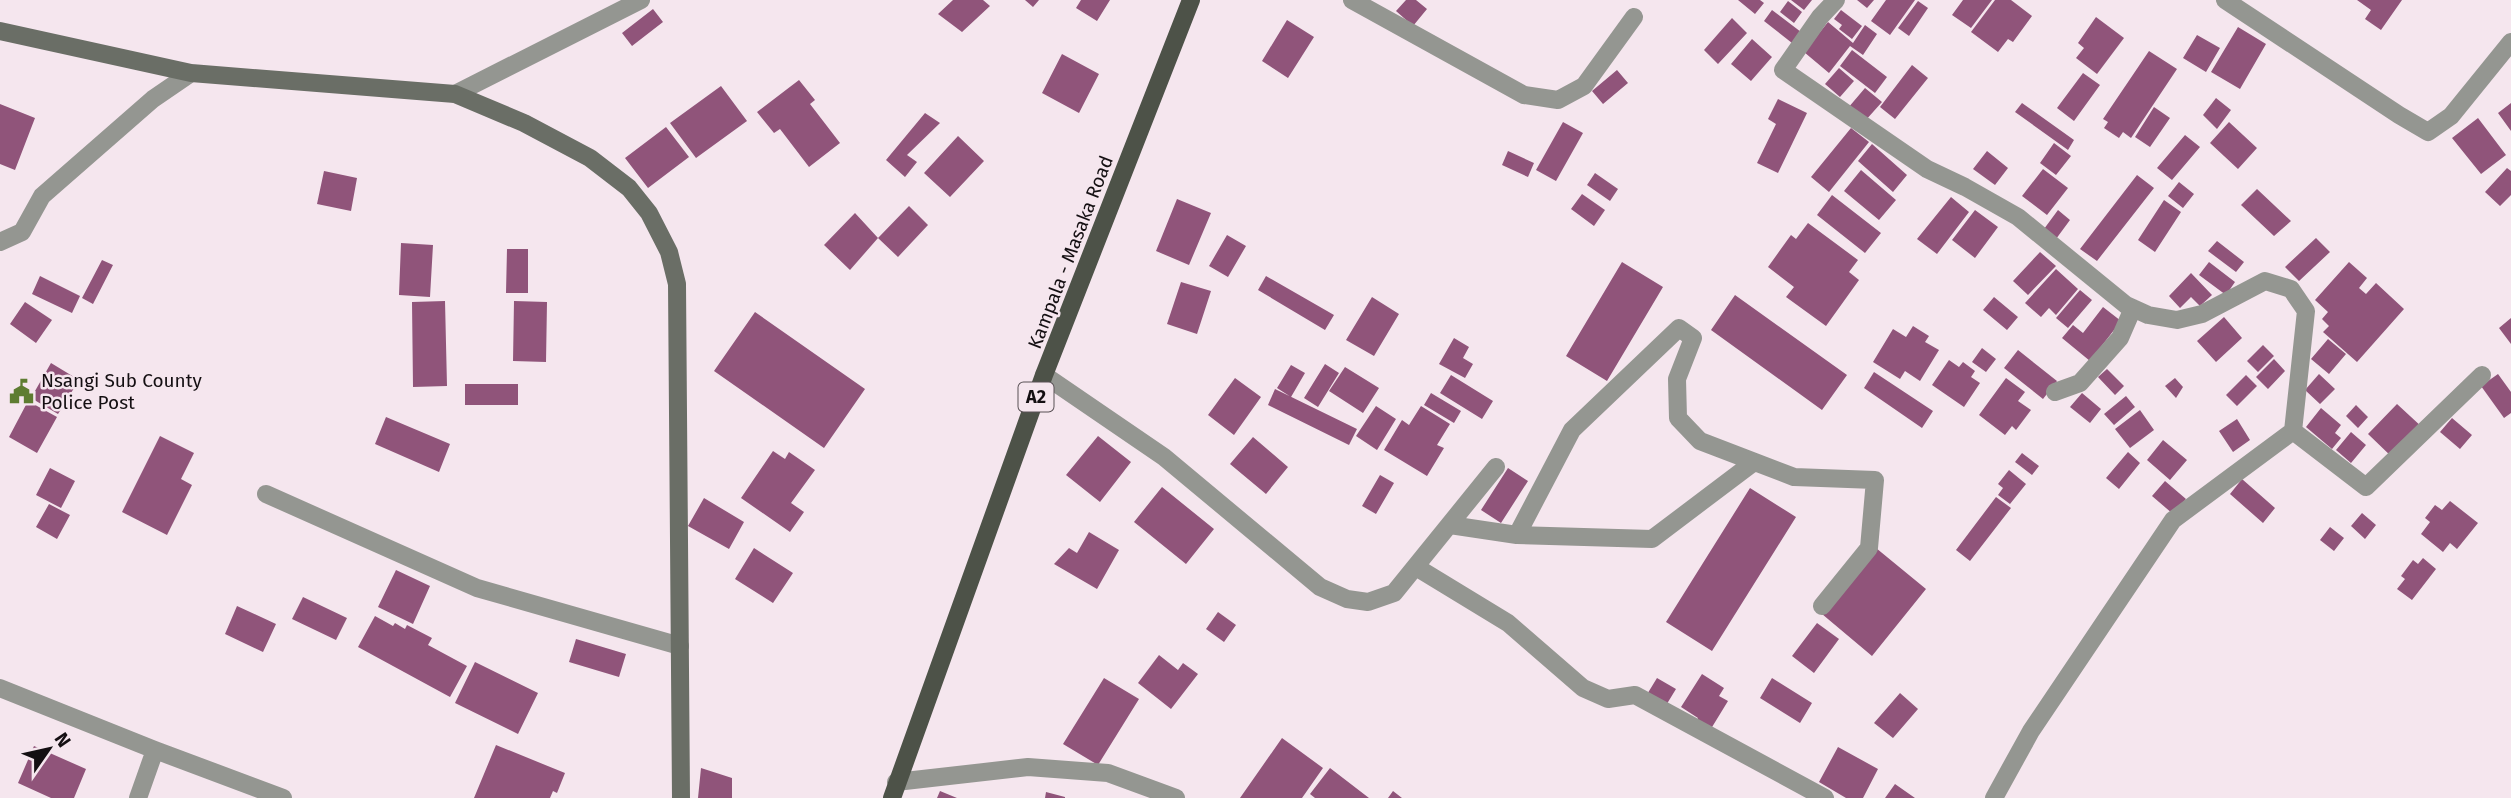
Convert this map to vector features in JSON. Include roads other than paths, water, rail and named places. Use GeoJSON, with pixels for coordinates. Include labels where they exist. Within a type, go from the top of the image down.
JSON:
{"type":"FeatureCollection","features":[{"type":"Feature","properties":{"kind":"main road","name":"Kampala - Masaka Road"},"geometry":{"type":"LineString","coordinates":[[894,790],[1044,375],[1191,0]]}},
{"type":"Feature","properties":{"kind":"street"},"geometry":{"type":"LineString","coordinates":[[455,94],[641,0]]}},
{"type":"Feature","properties":{"kind":"street"},"geometry":{"type":"LineString","coordinates":[[1352,0],[1524,95],[1558,100],[1584,86],[1634,17]]}},
{"type":"Feature","properties":{"kind":"street"},"geometry":{"type":"LineString","coordinates":[[1836,0],[1783,70],[1927,169],[2018,217],[2133,309],[2148,315],[2177,320],[2202,314],[2265,281],[2291,289],[2306,311],[2292,432],[2173,520],[2031,731],[1994,798]]}},
{"type":"Feature","properties":{"kind":"street"},"geometry":{"type":"LineString","coordinates":[[2225,0],[2428,132],[2451,116],[2511,42]]}},
{"type":"Feature","properties":{"kind":"street"},"geometry":{"type":"LineString","coordinates":[[0,31],[191,74],[455,94],[524,123],[590,158],[629,188],[649,214],[669,252],[677,285],[681,798]]}},
{"type":"Feature","properties":{"kind":"street"},"geometry":{"type":"LineString","coordinates":[[0,243],[22,232],[42,196],[153,99],[191,74]]}},
{"type":"Feature","properties":{"kind":"street"},"geometry":{"type":"LineString","coordinates":[[2054,392],[2080,383],[2120,338],[2133,309]]}},
{"type":"Feature","properties":{"kind":"street"},"geometry":{"type":"LineString","coordinates":[[1517,535],[1572,430],[1679,328],[1693,338],[1677,379],[1678,418],[1700,441],[1794,477],[1875,480],[1869,548],[1822,606]]}},
{"type":"Feature","properties":{"kind":"street"},"geometry":{"type":"LineString","coordinates":[[1044,375],[1164,457],[1320,587],[1347,599],[1368,602],[1394,593],[1496,467]]}},
{"type":"Feature","properties":{"kind":"street"},"geometry":{"type":"LineString","coordinates":[[2292,432],[2366,487],[2482,375]]}},
{"type":"Feature","properties":{"kind":"street"},"geometry":{"type":"LineString","coordinates":[[1450,525],[1517,535],[1652,539],[1754,462]]}},
{"type":"Feature","properties":{"kind":"street"},"geometry":{"type":"LineString","coordinates":[[266,494],[477,588],[680,646]]}},
{"type":"Feature","properties":{"kind":"street"},"geometry":{"type":"LineString","coordinates":[[1416,567],[1508,623],[1583,688],[1608,699],[1634,695],[1825,798]]}},
{"type":"Feature","properties":{"kind":"street"},"geometry":{"type":"LineString","coordinates":[[0,688],[283,798]]}},
{"type":"Feature","properties":{"kind":"street"},"geometry":{"type":"LineString","coordinates":[[138,798],[155,750]]}},
{"type":"Feature","properties":{"kind":"street"},"geometry":{"type":"LineString","coordinates":[[894,790],[1028,767],[1108,774],[1176,798]]}},
{"type":"Feature","properties":{"kind":"place","name":"Nsangi Sub County Police Post"},"geometry":{"type":"Point","coordinates":[21,391]}}]}
